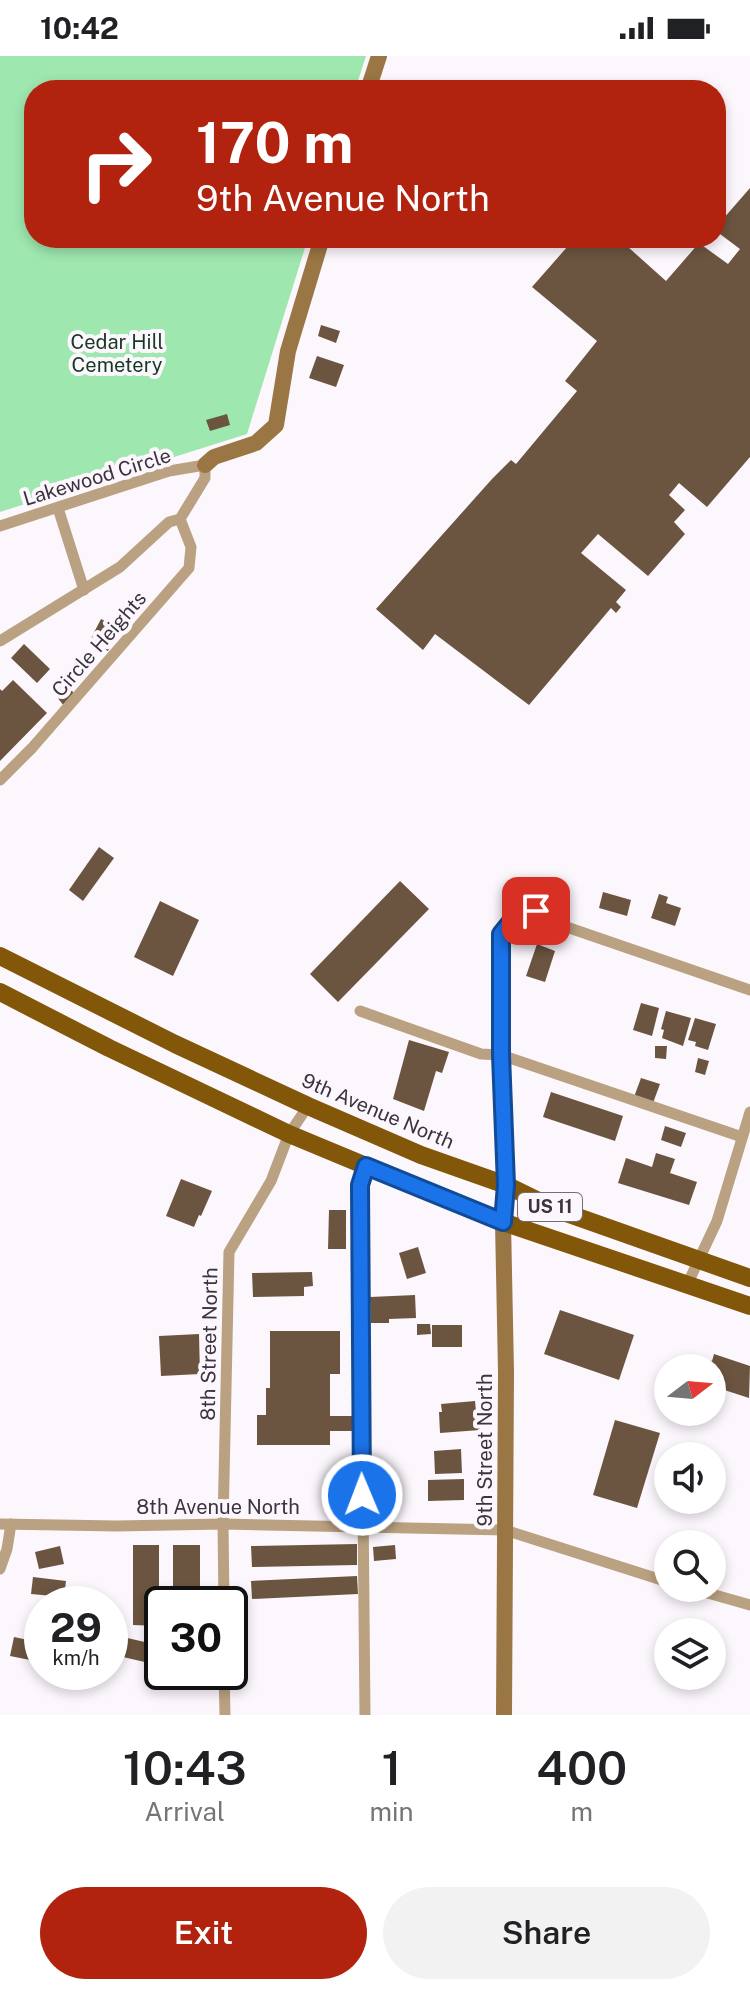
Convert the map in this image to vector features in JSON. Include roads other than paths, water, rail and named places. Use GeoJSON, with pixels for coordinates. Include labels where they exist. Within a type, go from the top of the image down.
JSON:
{"type":"FeatureCollection","features":[{"type":"Feature","properties":{"kind":"main road","name":"9th Avenue North"},"geometry":{"type":"LineString","coordinates":[[0,956],[175,1044],[421,1155],[506,1185],[555,1209],[750,1278]]}},
{"type":"Feature","properties":{"kind":"main road","name":"US 11"},"geometry":{"type":"LineString","coordinates":[[0,992],[289,1134],[503,1222],[750,1306]]}},
{"type":"Feature","properties":{"kind":"street"},"geometry":{"type":"LineString","coordinates":[[371,80],[379,56]]}},
{"type":"Feature","properties":{"kind":"street"},"geometry":{"type":"LineString","coordinates":[[0,641],[120,567],[169,522],[180,519],[205,478],[205,465],[214,457],[256,443],[276,425],[288,351],[319,248]]}},
{"type":"Feature","properties":{"kind":"street","name":"Lakewood Circle"},"geometry":{"type":"LineString","coordinates":[[0,526],[169,471],[205,465]]}},
{"type":"Feature","properties":{"kind":"street"},"geometry":{"type":"LineString","coordinates":[[58,508],[84,590]]}},
{"type":"Feature","properties":{"kind":"street","name":"Circle Heights"},"geometry":{"type":"LineString","coordinates":[[0,780],[32,748],[189,568],[191,547],[180,519]]}},
{"type":"Feature","properties":{"kind":"street"},"geometry":{"type":"LineString","coordinates":[[506,1185],[501,1055],[501,934],[514,918],[536,911],[552,922],[750,990]]}},
{"type":"Feature","properties":{"kind":"street"},"geometry":{"type":"LineString","coordinates":[[360,1011],[481,1054],[501,1055],[742,1137]]}},
{"type":"Feature","properties":{"kind":"street","name":"8th Street North"},"geometry":{"type":"LineString","coordinates":[[224,1586],[229,1252],[271,1181],[289,1134],[308,1106]]}},
{"type":"Feature","properties":{"kind":"street"},"geometry":{"type":"LineString","coordinates":[[687,1285],[717,1221],[750,1112]]}},
{"type":"Feature","properties":{"kind":"street"},"geometry":{"type":"LineString","coordinates":[[365,1715],[360,1185],[366,1166]]}},
{"type":"Feature","properties":{"kind":"street","name":"9th Street North"},"geometry":{"type":"LineString","coordinates":[[504,1715],[506,1372],[503,1222],[506,1185]]}},
{"type":"Feature","properties":{"kind":"street"},"geometry":{"type":"LineString","coordinates":[[0,1569],[7,1549],[5,1524]]}},
{"type":"Feature","properties":{"kind":"street","name":"8th Avenue North"},"geometry":{"type":"LineString","coordinates":[[5,1524],[223,1524],[505,1530],[654,1578]]}},
{"type":"Feature","properties":{"kind":"street"},"geometry":{"type":"LineString","coordinates":[[726,1598],[750,1605]]}},
{"type":"Feature","properties":{"kind":"street"},"geometry":{"type":"LineString","coordinates":[[224,1690],[225,1715]]}},
{"type":"Feature","properties":{"kind":"park label","name":"Cedar Hill Cemetery"},"geometry":{"type":"Point","coordinates":[117,354]}}]}
